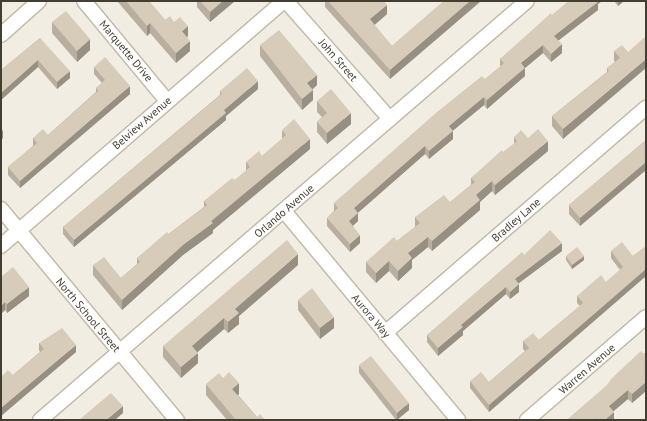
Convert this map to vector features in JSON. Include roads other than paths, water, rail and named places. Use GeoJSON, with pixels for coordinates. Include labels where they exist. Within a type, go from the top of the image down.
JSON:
{"type":"FeatureCollection","features":[{"type":"Feature","properties":{"kind":"street"},"geometry":{"type":"LineString","coordinates":[[1,34],[39,1]]}},
{"type":"Feature","properties":{"kind":"street","name":"Marquette Drive"},"geometry":{"type":"LineString","coordinates":[[84,1],[167,101]]}},
{"type":"Feature","properties":{"kind":"street","name":"Belview Avenue"},"geometry":{"type":"LineString","coordinates":[[1,246],[167,101],[285,1]]}},
{"type":"Feature","properties":{"kind":"street","name":"John Street"},"geometry":{"type":"LineString","coordinates":[[285,1],[390,119]]}},
{"type":"Feature","properties":{"kind":"street","name":"Orlando Avenue"},"geometry":{"type":"LineString","coordinates":[[40,420],[527,1]]}},
{"type":"Feature","properties":{"kind":"street","name":"Bradley Lane"},"geometry":{"type":"LineString","coordinates":[[385,333],[646,108]]}},
{"type":"Feature","properties":{"kind":"street","name":"North School Street"},"geometry":{"type":"LineString","coordinates":[[1,210],[177,420]]}},
{"type":"Feature","properties":{"kind":"street","name":"Aurora Way"},"geometry":{"type":"LineString","coordinates":[[284,211],[458,420]]}},
{"type":"Feature","properties":{"kind":"street","name":"Warren Avenue"},"geometry":{"type":"LineString","coordinates":[[527,420],[646,317]]}}]}
